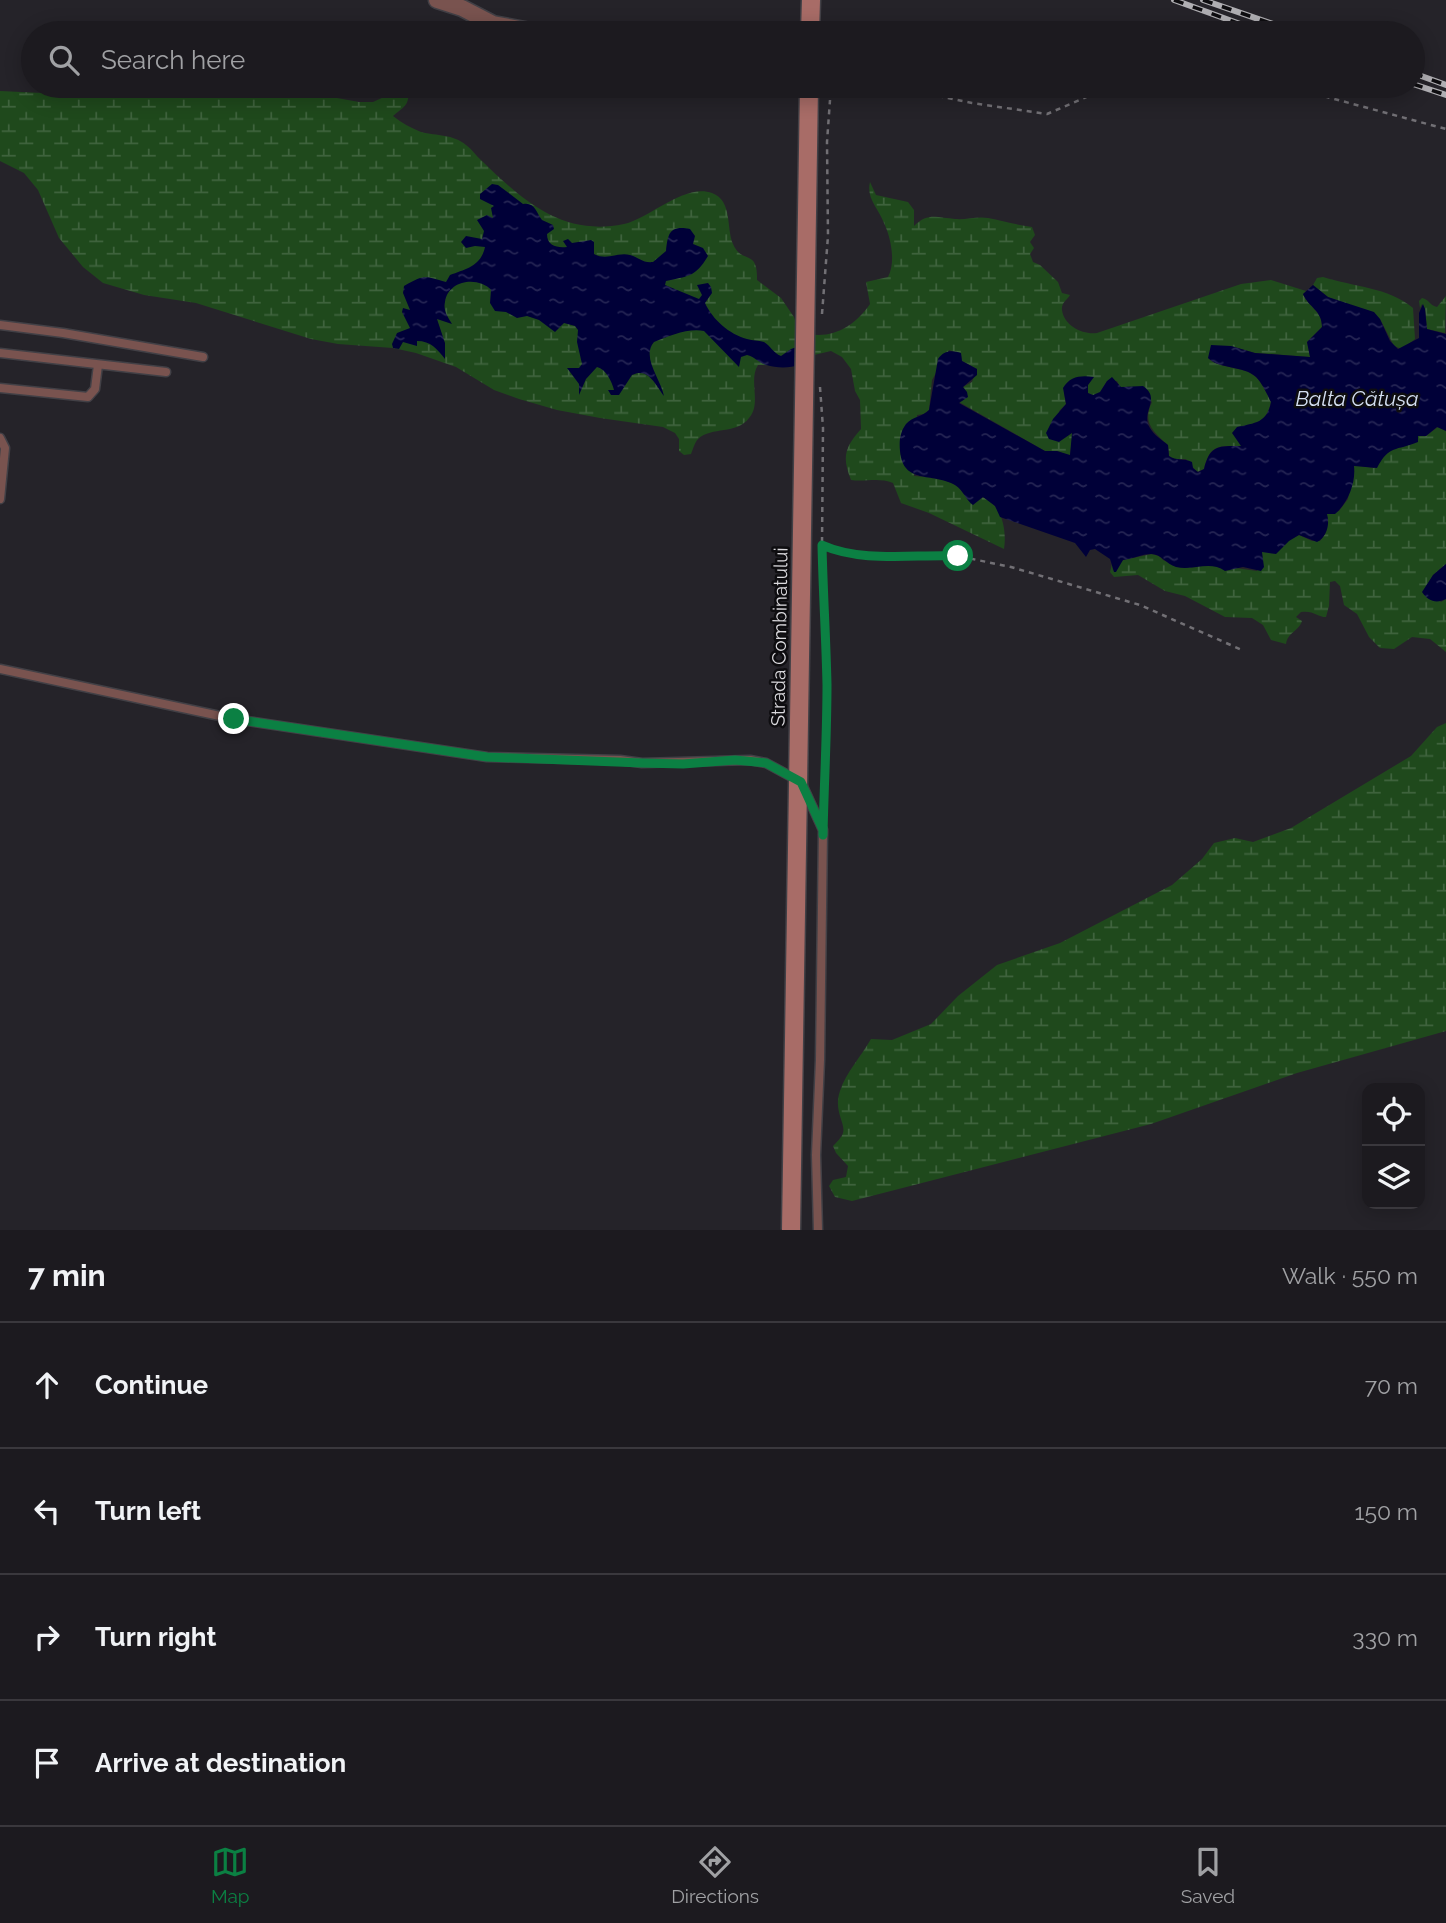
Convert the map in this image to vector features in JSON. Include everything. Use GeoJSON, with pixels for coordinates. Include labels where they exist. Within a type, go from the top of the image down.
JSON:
{"type":"FeatureCollection","features":[{"type":"Feature","properties":{"kind":"street"},"geometry":{"type":"LineString","coordinates":[[437,0],[462,8],[487,21]]}},
{"type":"Feature","properties":{"kind":"street"},"geometry":{"type":"LineString","coordinates":[[810,21],[811,0]]}},
{"type":"Feature","properties":{"kind":"street","name":"Strada Combinatului"},"geometry":{"type":"LineString","coordinates":[[791,1230],[809,98]]}},
{"type":"Feature","properties":{"kind":"lane"},"geometry":{"type":"LineString","coordinates":[[0,325],[63,332],[202,356]]}},
{"type":"Feature","properties":{"kind":"lane"},"geometry":{"type":"LineString","coordinates":[[0,354],[166,372]]}},
{"type":"Feature","properties":{"kind":"lane"},"geometry":{"type":"LineString","coordinates":[[0,388],[88,397],[95,390],[98,365]]}},
{"type":"Feature","properties":{"kind":"lane"},"geometry":{"type":"LineString","coordinates":[[0,438],[5,448],[0,499]]}},
{"type":"Feature","properties":{"kind":"lane"},"geometry":{"type":"LineString","coordinates":[[0,668],[234,719],[487,757],[668,763],[750,760],[766,763],[801,782],[823,830],[816,1155],[818,1230]]}},
{"type":"Feature","properties":{"kind":"path"},"geometry":{"type":"LineString","coordinates":[[822,318],[828,236],[830,98]]}},
{"type":"Feature","properties":{"kind":"path"},"geometry":{"type":"LineString","coordinates":[[948,98],[1047,114],[1084,98]]}},
{"type":"Feature","properties":{"kind":"path"},"geometry":{"type":"LineString","coordinates":[[1331,98],[1446,129]]}},
{"type":"Feature","properties":{"kind":"path"},"geometry":{"type":"LineString","coordinates":[[820,386],[827,685],[824,808]]}},
{"type":"Feature","properties":{"kind":"path"},"geometry":{"type":"LineString","coordinates":[[822,545],[835,551],[859,555],[958,556],[1011,567],[1140,606],[1242,650]]}},
{"type":"Feature","properties":{"kind":"green space"},"geometry":{"type":"Polygon","coordinates":[[[0,91],[21,92],[21,98],[337,98],[373,102],[382,98],[408,98],[406,104],[393,116],[421,132],[461,141],[512,189],[545,212],[562,220],[602,227],[624,224],[690,193],[701,191],[719,197],[726,208],[733,244],[755,264],[757,280],[781,298],[794,317],[798,331],[809,334],[829,334],[856,320],[870,304],[866,282],[888,277],[892,264],[889,236],[871,198],[870,182],[876,195],[908,202],[914,210],[914,226],[933,217],[984,218],[1032,227],[1035,235],[1030,242],[1034,248],[1030,254],[1033,262],[1058,282],[1062,293],[1070,295],[1062,305],[1062,310],[1066,321],[1080,331],[1097,333],[1241,284],[1271,280],[1306,291],[1303,294],[1318,313],[1322,327],[1307,342],[1310,357],[1255,353],[1231,346],[1208,358],[1213,362],[1251,373],[1260,382],[1271,402],[1264,418],[1247,425],[1242,446],[1216,448],[1209,455],[1204,469],[1197,472],[1186,459],[1169,456],[1168,445],[1154,431],[1149,421],[1152,402],[1137,387],[1120,387],[1117,381],[1107,381],[1100,393],[1093,396],[1088,393],[1088,385],[1093,378],[1064,393],[1066,404],[1059,411],[1073,432],[1070,456],[1057,451],[1045,451],[959,402],[963,387],[972,382],[977,369],[962,361],[961,354],[949,350],[932,380],[929,410],[917,415],[914,476],[947,481],[967,495],[989,500],[1002,518],[1004,549],[929,513],[901,503],[893,483],[883,480],[851,480],[846,458],[849,446],[861,429],[860,400],[855,391],[851,369],[842,357],[831,351],[814,355],[809,361],[795,366],[758,365],[754,378],[753,412],[749,418],[738,427],[704,435],[697,440],[691,454],[684,455],[679,451],[679,439],[675,433],[663,427],[557,410],[519,399],[494,390],[456,367],[416,353],[311,339],[196,303],[144,295],[103,283],[83,267],[59,238],[38,190],[24,173],[0,161],[0,91]]]}},
{"type":"Feature","properties":{"kind":"green space"},"geometry":{"type":"Polygon","coordinates":[[[1323,277],[1382,292],[1403,301],[1413,308],[1415,339],[1402,349],[1394,346],[1380,319],[1328,297],[1313,285],[1317,278],[1323,277]]]}},
{"type":"Feature","properties":{"kind":"green space"},"geometry":{"type":"Polygon","coordinates":[[[1446,296],[1445,333],[1427,329],[1425,309],[1422,304],[1420,308],[1419,301],[1422,298],[1437,307],[1446,296]]]}},
{"type":"Feature","properties":{"kind":"green space"},"geometry":{"type":"Polygon","coordinates":[[[1438,427],[1446,431],[1446,564],[1433,575],[1426,588],[1441,602],[1446,599],[1446,652],[1430,639],[1412,637],[1394,649],[1380,648],[1369,637],[1357,614],[1344,605],[1340,586],[1335,581],[1330,582],[1326,617],[1301,612],[1296,617],[1302,621],[1286,644],[1271,640],[1263,625],[1252,618],[1225,617],[1185,596],[1165,591],[1138,575],[1114,577],[1110,572],[1112,564],[1113,571],[1123,560],[1152,554],[1178,567],[1215,565],[1257,571],[1262,552],[1299,535],[1312,541],[1320,541],[1325,534],[1326,513],[1339,511],[1348,499],[1353,465],[1374,468],[1395,447],[1403,447],[1418,436],[1426,436],[1438,427]]]}},
{"type":"Feature","properties":{"kind":"green space"},"geometry":{"type":"Polygon","coordinates":[[[1446,723],[1446,1031],[1297,1073],[1151,1124],[852,1201],[835,1197],[829,1186],[833,1180],[846,1177],[848,1166],[833,1146],[843,1133],[838,1098],[846,1077],[871,1039],[892,1040],[931,1024],[958,996],[997,965],[1060,943],[1172,885],[1202,859],[1214,843],[1235,838],[1253,842],[1291,828],[1411,756],[1437,727],[1446,723]]]}},
{"type":"Feature","properties":{"kind":"water"},"geometry":{"type":"Polygon","coordinates":[[[492,184],[498,185],[523,204],[533,206],[542,220],[553,225],[554,229],[547,234],[551,244],[567,247],[563,241],[568,239],[572,243],[591,240],[594,242],[594,254],[599,256],[625,254],[653,262],[666,251],[671,232],[678,228],[690,229],[695,236],[693,244],[703,248],[708,256],[695,272],[666,281],[665,285],[699,299],[702,295],[697,285],[708,283],[712,293],[705,303],[722,326],[740,337],[764,342],[781,356],[808,343],[812,346],[814,355],[805,363],[779,367],[766,365],[747,355],[741,357],[739,367],[704,331],[685,332],[654,342],[651,348],[651,361],[664,396],[651,378],[642,373],[632,375],[619,395],[611,395],[608,390],[614,390],[610,380],[603,370],[597,367],[586,379],[579,395],[579,384],[567,368],[579,368],[582,364],[577,342],[578,330],[575,326],[564,323],[555,332],[539,320],[527,316],[517,318],[506,312],[495,311],[490,303],[491,290],[472,282],[457,285],[447,295],[446,314],[452,324],[437,319],[445,343],[445,359],[433,346],[422,341],[417,341],[417,346],[403,342],[399,349],[393,348],[397,333],[410,328],[402,312],[403,308],[410,310],[403,293],[404,286],[425,277],[446,282],[450,275],[472,266],[480,259],[485,247],[466,248],[461,242],[466,236],[482,239],[484,231],[477,220],[487,215],[493,218],[491,208],[494,206],[480,199],[480,194],[492,184]]]}},
{"type":"Feature","properties":{"kind":"water","name":"Balta Cătușa"},"geometry":{"type":"Polygon","coordinates":[[[1313,285],[1328,297],[1374,312],[1390,341],[1398,349],[1419,338],[1419,313],[1423,304],[1427,329],[1446,334],[1446,431],[1437,427],[1426,436],[1418,436],[1418,442],[1389,452],[1377,468],[1354,466],[1350,492],[1335,514],[1327,514],[1328,526],[1323,537],[1317,542],[1299,535],[1276,554],[1262,552],[1264,567],[1261,571],[1243,567],[1225,571],[1213,566],[1176,567],[1151,554],[1123,560],[1114,572],[1110,559],[1095,549],[1090,550],[1086,557],[1075,543],[1000,517],[995,506],[983,497],[973,505],[955,485],[913,473],[902,462],[902,430],[909,421],[929,410],[938,359],[951,351],[961,353],[962,361],[977,369],[977,375],[963,387],[968,397],[959,403],[1045,451],[1070,455],[1072,433],[1059,442],[1049,439],[1046,433],[1053,419],[1066,404],[1063,388],[1072,379],[1080,376],[1094,377],[1088,385],[1088,393],[1093,395],[1100,392],[1112,377],[1121,387],[1143,386],[1151,396],[1147,417],[1150,428],[1168,445],[1169,456],[1192,462],[1193,468],[1198,472],[1204,469],[1209,455],[1216,448],[1241,446],[1232,433],[1237,427],[1255,423],[1263,418],[1271,402],[1260,382],[1251,373],[1213,362],[1208,358],[1211,345],[1231,346],[1255,353],[1310,357],[1307,342],[1322,327],[1318,313],[1303,294],[1313,285]]]}},
{"type":"Feature","properties":{"kind":"water"},"geometry":{"type":"Polygon","coordinates":[[[1446,564],[1446,599],[1432,601],[1422,592],[1433,575],[1446,564]]]}},
{"type":"Feature","properties":{"kind":"railway"},"geometry":{"type":"LineString","coordinates":[[1174,0],[1232,21]]}},
{"type":"Feature","properties":{"kind":"railway"},"geometry":{"type":"LineString","coordinates":[[1203,0],[1264,21]]}},
{"type":"Feature","properties":{"kind":"railway"},"geometry":{"type":"LineString","coordinates":[[1425,77],[1446,85]]}},
{"type":"Feature","properties":{"kind":"railway"},"geometry":{"type":"LineString","coordinates":[[1425,88],[1446,95]]}},
{"type":"Feature","properties":{"kind":"route"},"geometry":{"type":"LineString","coordinates":[[234,719],[487,757],[683,764],[719,760],[766,763],[801,782],[823,835],[827,685],[822,545],[835,551],[859,555],[958,556]]}}]}
